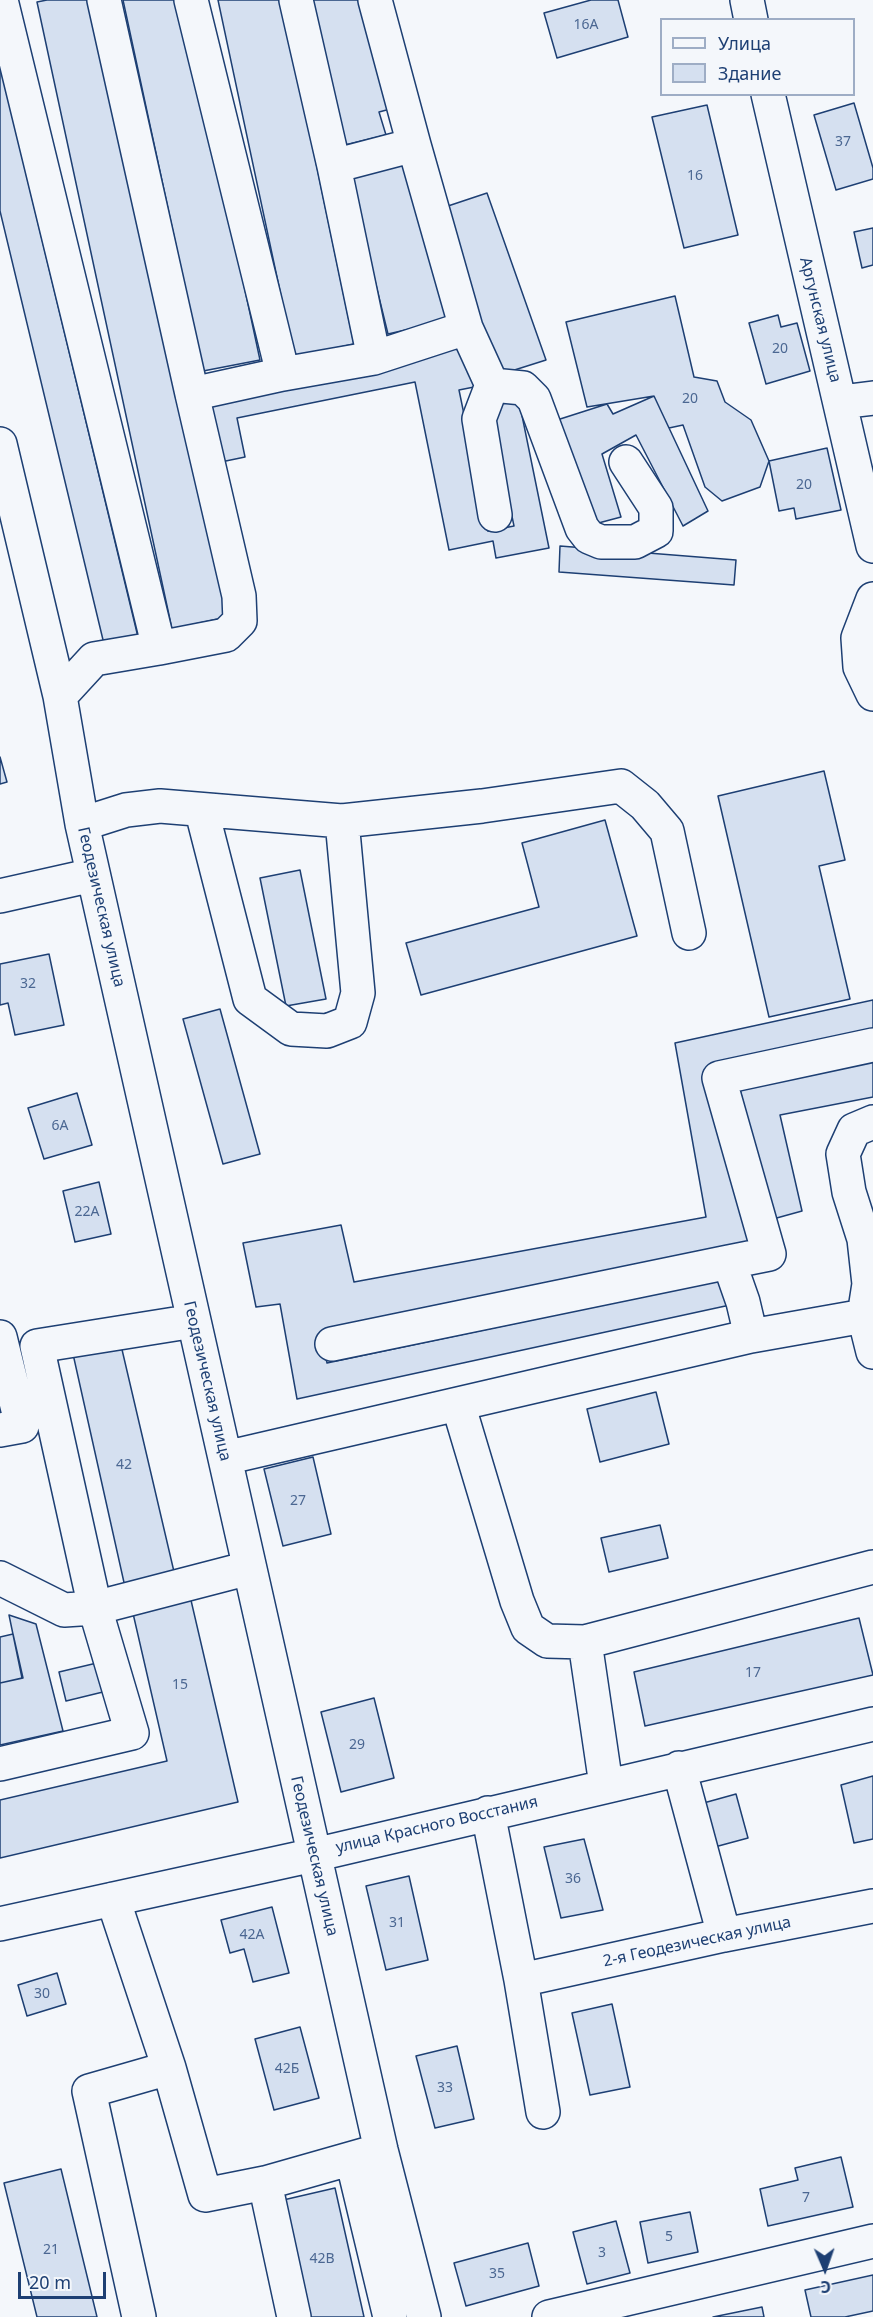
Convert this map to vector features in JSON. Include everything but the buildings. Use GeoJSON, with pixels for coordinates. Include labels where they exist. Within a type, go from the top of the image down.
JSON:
{"type":"FeatureCollection","features":[{"type":"Feature","properties":{"kind":"street"},"geometry":{"type":"LineString","coordinates":[[1,0],[159,648]]}},
{"type":"Feature","properties":{"kind":"street"},"geometry":{"type":"LineString","coordinates":[[60,696],[94,659],[226,634],[240,621],[239,596],[104,0]]}},
{"type":"Feature","properties":{"kind":"street"},"geometry":{"type":"LineString","coordinates":[[191,0],[283,375]]}},
{"type":"Feature","properties":{"kind":"street"},"geometry":{"type":"LineString","coordinates":[[296,0],[374,358]]}},
{"type":"Feature","properties":{"kind":"street"},"geometry":{"type":"LineString","coordinates":[[375,0],[466,328],[492,385],[479,419],[495,515]]}},
{"type":"Feature","properties":{"kind":"street"},"geometry":{"type":"LineString","coordinates":[[747,0],[751,18]]}},
{"type":"Feature","properties":{"kind":"street","name":"Аргунская улица"},"geometry":{"type":"LineString","coordinates":[[768,96],[873,546]]}},
{"type":"Feature","properties":{"kind":"street"},"geometry":{"type":"LineString","coordinates":[[334,166],[414,145]]}},
{"type":"Feature","properties":{"kind":"street"},"geometry":{"type":"LineString","coordinates":[[192,394],[374,358],[466,328]]}},
{"type":"Feature","properties":{"kind":"street"},"geometry":{"type":"LineString","coordinates":[[492,385],[523,388],[534,399],[582,528],[590,537],[601,542],[635,542],[656,531],[656,508],[627,462]]}},
{"type":"Feature","properties":{"kind":"street"},"geometry":{"type":"LineString","coordinates":[[841,402],[873,398]]}},
{"type":"Feature","properties":{"kind":"street","name":"Геодезическая улица"},"geometry":{"type":"LineString","coordinates":[[0,444],[60,696],[93,875],[314,1855],[366,2154],[424,2317]]}},
{"type":"Feature","properties":{"kind":"street"},"geometry":{"type":"LineString","coordinates":[[872,609],[858,638],[860,667],[873,694]]}},
{"type":"Feature","properties":{"kind":"street"},"geometry":{"type":"LineString","coordinates":[[82,824],[126,810],[160,806],[202,812],[342,821],[482,806],[621,786],[645,805],[667,831],[689,933]]}},
{"type":"Feature","properties":{"kind":"street"},"geometry":{"type":"LineString","coordinates":[[202,812],[250,999],[291,1029],[327,1031],[350,1022],[358,993],[342,821]]}},
{"type":"Feature","properties":{"kind":"street"},"geometry":{"type":"LineString","coordinates":[[0,896],[93,875]]}},
{"type":"Feature","properties":{"kind":"street"},"geometry":{"type":"LineString","coordinates":[[332,1344],[769,1254],[720,1078],[873,1045]]}},
{"type":"Feature","properties":{"kind":"street"},"geometry":{"type":"LineString","coordinates":[[873,1122],[854,1130],[843,1154],[849,1192],[864,1239],[869,1284],[864,1316],[873,1352]]}},
{"type":"Feature","properties":{"kind":"street"},"geometry":{"type":"LineString","coordinates":[[729,1262],[743,1302],[751,1336]]}},
{"type":"Feature","properties":{"kind":"street"},"geometry":{"type":"LineString","coordinates":[[225,1458],[751,1336],[864,1316]]}},
{"type":"Feature","properties":{"kind":"street"},"geometry":{"type":"LineString","coordinates":[[0,1764],[132,1733],[95,1608],[37,1346],[194,1321]]}},
{"type":"Feature","properties":{"kind":"street"},"geometry":{"type":"LineString","coordinates":[[0,1337],[22,1426],[0,1430]]}},
{"type":"Feature","properties":{"kind":"street"},"geometry":{"type":"LineString","coordinates":[[458,1404],[517,1601],[528,1628],[547,1641],[585,1642],[873,1567]]}},
{"type":"Feature","properties":{"kind":"street"},"geometry":{"type":"LineString","coordinates":[[0,1578],[64,1610],[95,1608],[249,1569]]}},
{"type":"Feature","properties":{"kind":"street"},"geometry":{"type":"LineString","coordinates":[[585,1642],[606,1785]]}},
{"type":"Feature","properties":{"kind":"street","name":"улица Красного Восстания"},"geometry":{"type":"LineString","coordinates":[[0,1924],[314,1855],[873,1724]]}},
{"type":"Feature","properties":{"kind":"street"},"geometry":{"type":"LineString","coordinates":[[679,1768],[724,1935]]}},
{"type":"Feature","properties":{"kind":"street"},"geometry":{"type":"LineString","coordinates":[[488,1813],[521,1980],[543,2112]]}},
{"type":"Feature","properties":{"kind":"street"},"geometry":{"type":"LineString","coordinates":[[113,1899],[169,2068],[205,2195],[265,2183],[366,2154],[390,2317]]}},
{"type":"Feature","properties":{"kind":"street","name":"2-я Геодезическая улица"},"geometry":{"type":"LineString","coordinates":[[521,1980],[724,1935],[873,1906]]}},
{"type":"Feature","properties":{"kind":"street"},"geometry":{"type":"LineString","coordinates":[[139,2317],[89,2091],[169,2068]]}},
{"type":"Feature","properties":{"kind":"street"},"geometry":{"type":"LineString","coordinates":[[265,2183],[294,2317]]}},
{"type":"Feature","properties":{"kind":"street"},"geometry":{"type":"LineString","coordinates":[[549,2317],[873,2241]]}}]}
